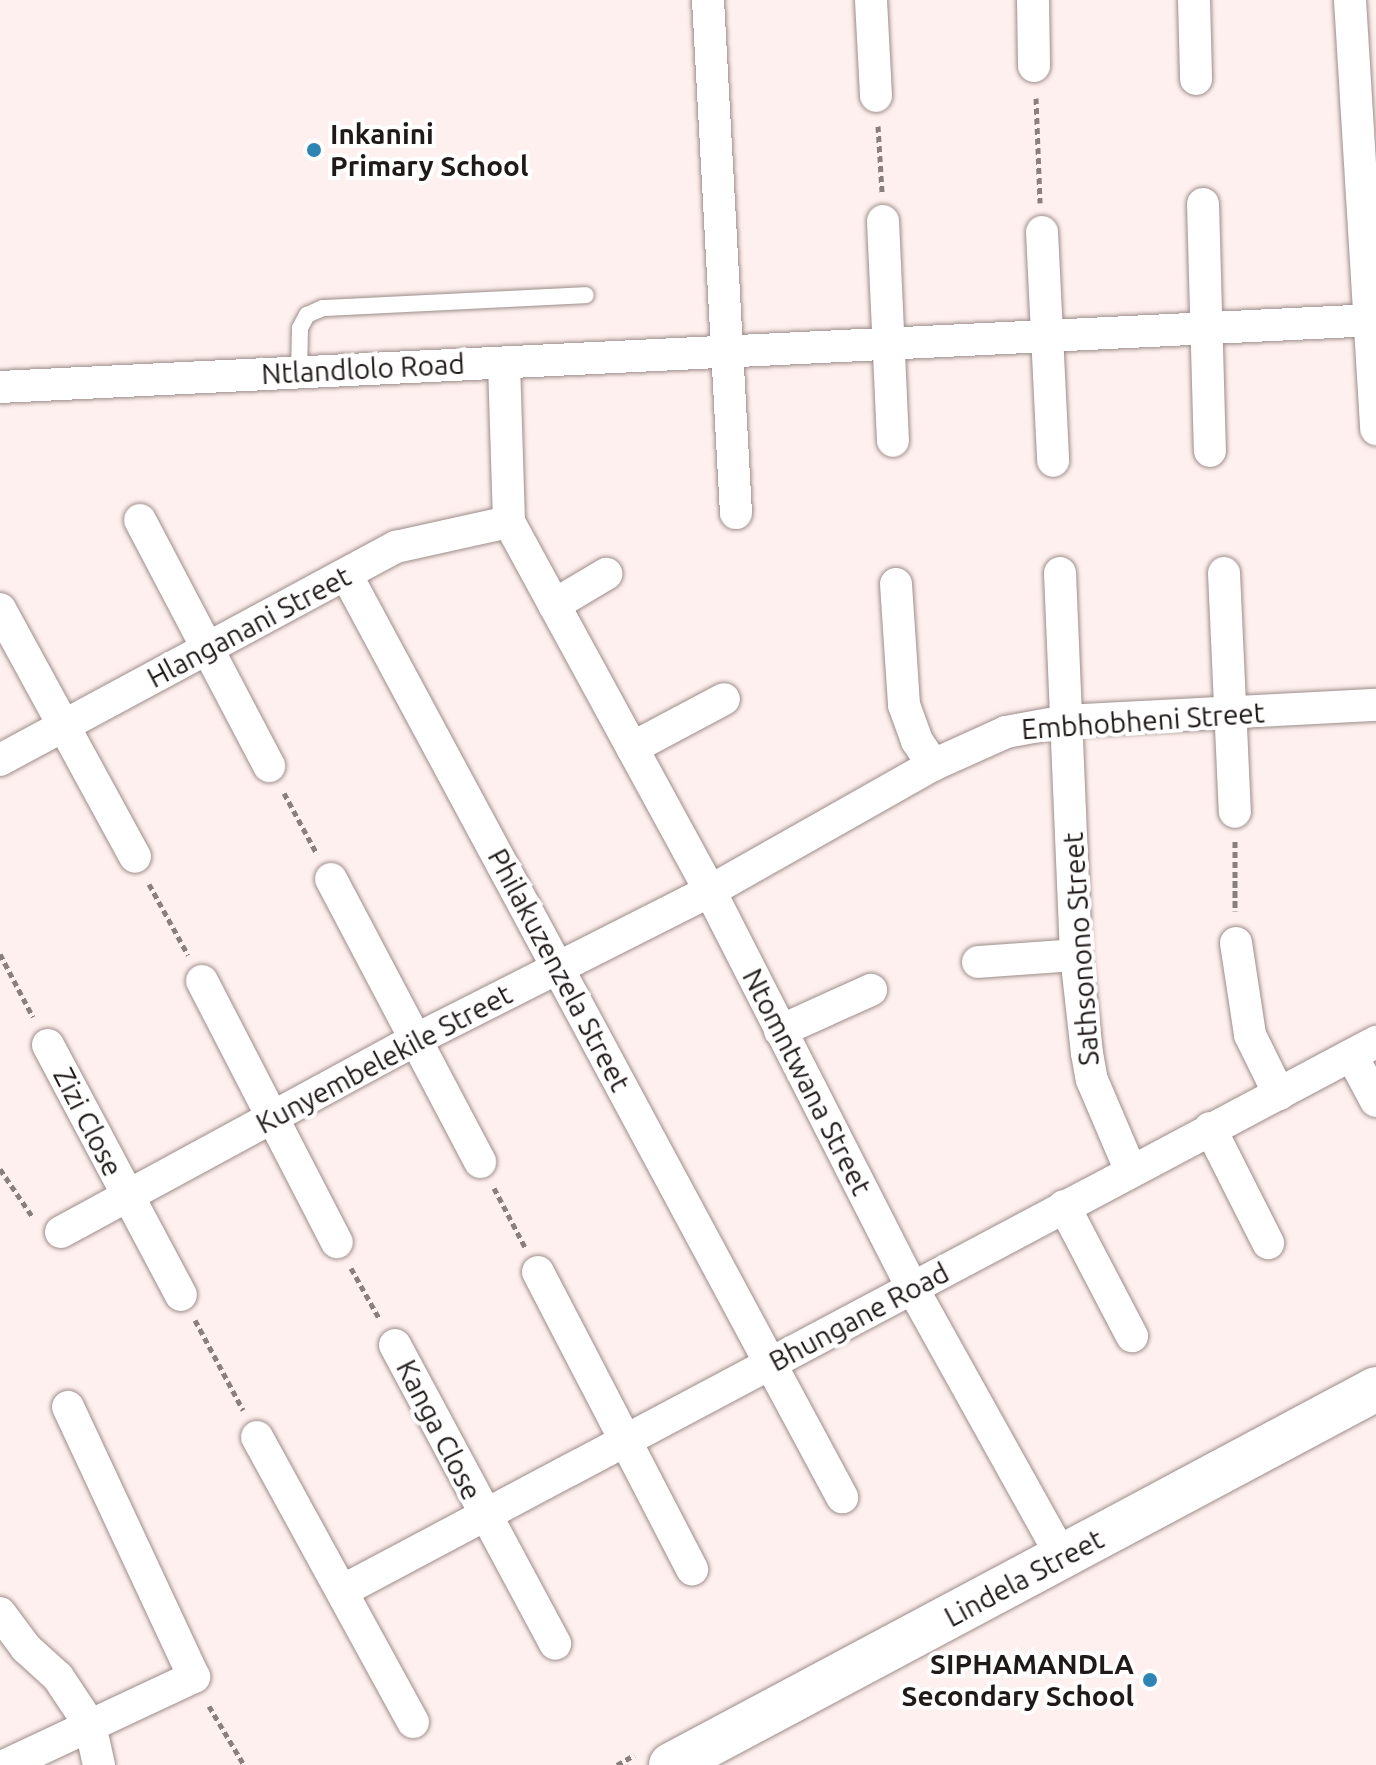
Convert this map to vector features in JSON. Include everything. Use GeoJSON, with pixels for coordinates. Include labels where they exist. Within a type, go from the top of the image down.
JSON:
{"type":"FeatureCollection","features":[{"type":"Feature","properties":{"kind":"street"},"geometry":{"type":"LineString","coordinates":[[708,0],[736,513]]}},
{"type":"Feature","properties":{"kind":"street"},"geometry":{"type":"LineString","coordinates":[[871,0],[876,96]]}},
{"type":"Feature","properties":{"kind":"street"},"geometry":{"type":"LineString","coordinates":[[1033,0],[1034,66]]}},
{"type":"Feature","properties":{"kind":"street"},"geometry":{"type":"LineString","coordinates":[[1194,0],[1196,79]]}},
{"type":"Feature","properties":{"kind":"street"},"geometry":{"type":"LineString","coordinates":[[1350,0],[1373,320],[1376,429]]}},
{"type":"Feature","properties":{"kind":"street"},"geometry":{"type":"LineString","coordinates":[[1203,204],[1210,451]]}},
{"type":"Feature","properties":{"kind":"street"},"geometry":{"type":"LineString","coordinates":[[883,221],[893,441]]}},
{"type":"Feature","properties":{"kind":"street"},"geometry":{"type":"LineString","coordinates":[[1042,232],[1044,336],[1053,461]]}},
{"type":"Feature","properties":{"kind":"street","name":"Ntlandlolo Road"},"geometry":{"type":"LineString","coordinates":[[0,387],[1373,320]]}},
{"type":"Feature","properties":{"kind":"street","name":"Ntomntwana Street"},"geometry":{"type":"LineString","coordinates":[[504,363],[509,522],[710,891],[913,1289],[1063,1558]]}},
{"type":"Feature","properties":{"kind":"street"},"geometry":{"type":"LineString","coordinates":[[140,520],[269,766]]}},
{"type":"Feature","properties":{"kind":"street","name":"Hlanganani Street"},"geometry":{"type":"LineString","coordinates":[[0,760],[396,547],[509,522]]}},
{"type":"Feature","properties":{"kind":"street","name":"Sathsonono Street"},"geometry":{"type":"LineString","coordinates":[[1060,573],[1076,955],[1092,1080],[1130,1169]]}},
{"type":"Feature","properties":{"kind":"street"},"geometry":{"type":"LineString","coordinates":[[1224,573],[1235,812]]}},
{"type":"Feature","properties":{"kind":"street"},"geometry":{"type":"LineString","coordinates":[[554,605],[606,574]]}},
{"type":"Feature","properties":{"kind":"street","name":"Philakuzenzela Street"},"geometry":{"type":"LineString","coordinates":[[347,576],[842,1497]]}},
{"type":"Feature","properties":{"kind":"street"},"geometry":{"type":"LineString","coordinates":[[896,584],[904,705],[917,741],[933,765]]}},
{"type":"Feature","properties":{"kind":"street"},"geometry":{"type":"LineString","coordinates":[[0,609],[135,857]]}},
{"type":"Feature","properties":{"kind":"street"},"geometry":{"type":"LineString","coordinates":[[632,748],[724,699]]}},
{"type":"Feature","properties":{"kind":"street","name":"Embhobheni Street"},"geometry":{"type":"LineString","coordinates":[[710,891],[933,765],[1006,732],[1066,721],[1376,705]]}},
{"type":"Feature","properties":{"kind":"street"},"geometry":{"type":"LineString","coordinates":[[331,879],[413,1041],[480,1162]]}},
{"type":"Feature","properties":{"kind":"street","name":"Kunyembelekile Street"},"geometry":{"type":"LineString","coordinates":[[61,1232],[413,1041],[710,891]]}},
{"type":"Feature","properties":{"kind":"street"},"geometry":{"type":"LineString","coordinates":[[1236,943],[1250,1035],[1279,1094]]}},
{"type":"Feature","properties":{"kind":"street"},"geometry":{"type":"LineString","coordinates":[[978,962],[1076,955]]}},
{"type":"Feature","properties":{"kind":"street"},"geometry":{"type":"LineString","coordinates":[[202,981],[271,1120],[337,1242]]}},
{"type":"Feature","properties":{"kind":"street"},"geometry":{"type":"LineString","coordinates":[[780,1031],[871,990]]}},
{"type":"Feature","properties":{"kind":"street","name":"Zizi Close"},"geometry":{"type":"LineString","coordinates":[[48,1045],[181,1295]]}},
{"type":"Feature","properties":{"kind":"street"},"geometry":{"type":"LineString","coordinates":[[1364,1049],[1376,1101]]}},
{"type":"Feature","properties":{"kind":"street","name":"Bhungane Road"},"geometry":{"type":"LineString","coordinates":[[342,1591],[913,1289],[1130,1169],[1364,1049]]}},
{"type":"Feature","properties":{"kind":"street"},"geometry":{"type":"LineString","coordinates":[[1210,1128],[1268,1243]]}},
{"type":"Feature","properties":{"kind":"street"},"geometry":{"type":"LineString","coordinates":[[1064,1206],[1132,1336]]}},
{"type":"Feature","properties":{"kind":"street"},"geometry":{"type":"LineString","coordinates":[[538,1272],[692,1569]]}},
{"type":"Feature","properties":{"kind":"street","name":"Kanga Close"},"geometry":{"type":"LineString","coordinates":[[395,1345],[482,1516],[555,1644]]}},
{"type":"Feature","properties":{"kind":"street","name":"Lindela Street"},"geometry":{"type":"LineString","coordinates":[[671,1765],[1376,1389]]}},
{"type":"Feature","properties":{"kind":"street"},"geometry":{"type":"LineString","coordinates":[[6,1765],[194,1677],[68,1407]]}},
{"type":"Feature","properties":{"kind":"street"},"geometry":{"type":"LineString","coordinates":[[257,1437],[413,1722]]}},
{"type":"Feature","properties":{"kind":"street"},"geometry":{"type":"LineString","coordinates":[[0,1613],[26,1648],[58,1677],[90,1725],[99,1765]]}},
{"type":"Feature","properties":{"kind":"lane"},"geometry":{"type":"LineString","coordinates":[[299,372],[300,328],[307,315],[323,308],[586,295]]}},
{"type":"Feature","properties":{"kind":"path"},"geometry":{"type":"LineString","coordinates":[[1034,66],[1042,232]]}},
{"type":"Feature","properties":{"kind":"path"},"geometry":{"type":"LineString","coordinates":[[876,96],[883,221]]}},
{"type":"Feature","properties":{"kind":"path"},"geometry":{"type":"LineString","coordinates":[[269,766],[331,879]]}},
{"type":"Feature","properties":{"kind":"path"},"geometry":{"type":"LineString","coordinates":[[1235,812],[1236,943]]}},
{"type":"Feature","properties":{"kind":"path"},"geometry":{"type":"LineString","coordinates":[[135,857],[202,981]]}},
{"type":"Feature","properties":{"kind":"path"},"geometry":{"type":"LineString","coordinates":[[0,954],[48,1045]]}},
{"type":"Feature","properties":{"kind":"path"},"geometry":{"type":"LineString","coordinates":[[480,1162],[538,1272]]}},
{"type":"Feature","properties":{"kind":"path"},"geometry":{"type":"LineString","coordinates":[[0,1169],[35,1221],[61,1232]]}},
{"type":"Feature","properties":{"kind":"path"},"geometry":{"type":"LineString","coordinates":[[337,1242],[395,1345]]}},
{"type":"Feature","properties":{"kind":"path"},"geometry":{"type":"LineString","coordinates":[[181,1295],[257,1437]]}},
{"type":"Feature","properties":{"kind":"path"},"geometry":{"type":"LineString","coordinates":[[194,1677],[244,1765]]}},
{"type":"Feature","properties":{"kind":"place","name":"Inkanini Primary School"},"geometry":{"type":"Point","coordinates":[314,150]}},
{"type":"Feature","properties":{"kind":"place","name":"SIPHAMANDLA Secondary School"},"geometry":{"type":"Point","coordinates":[1150,1680]}}]}
